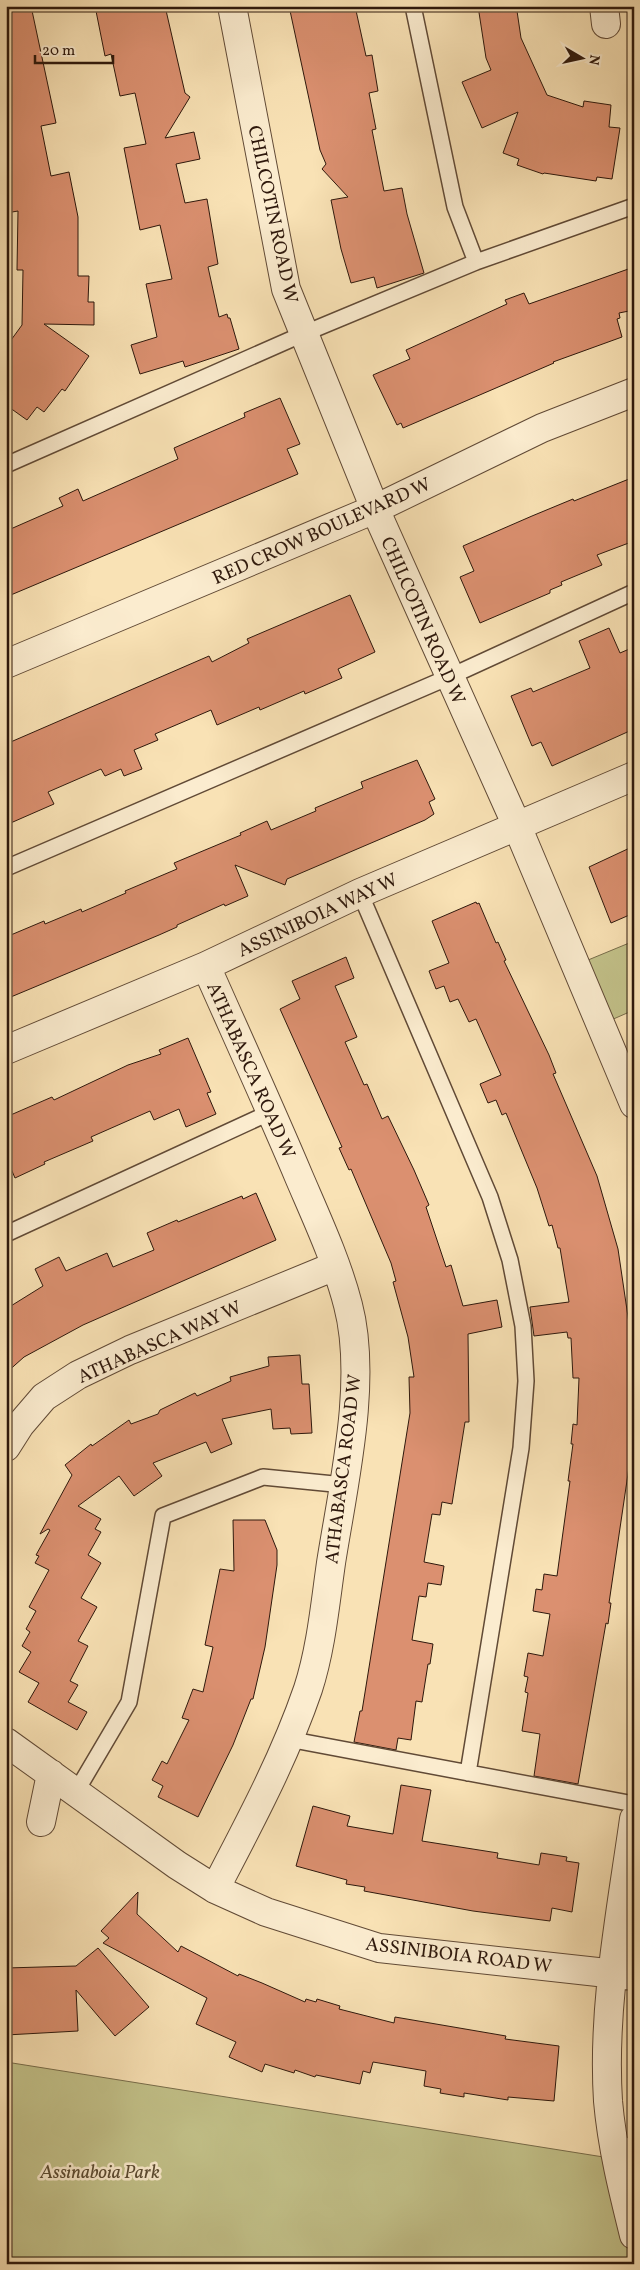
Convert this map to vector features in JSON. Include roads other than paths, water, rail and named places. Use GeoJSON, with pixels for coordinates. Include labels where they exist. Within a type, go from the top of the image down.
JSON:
{"type":"FeatureCollection","features":[{"type":"Feature","properties":{"kind":"street","name":"CHILCOTIN ROAD W"},"geometry":{"type":"LineString","coordinates":[[232,6],[286,288],[375,509],[517,826],[634,1104]]}},
{"type":"Feature","properties":{"kind":"street","name":"RED CROW BOULEVARD W"},"geometry":{"type":"LineString","coordinates":[[6,664],[375,509],[542,428],[634,392]]}},
{"type":"Feature","properties":{"kind":"street","name":"ASSINIBOIA WAY W"},"geometry":{"type":"LineString","coordinates":[[6,1050],[206,966],[360,893],[634,776]]}},
{"type":"Feature","properties":{"kind":"street","name":"ATHABASCA ROAD W"},"geometry":{"type":"LineString","coordinates":[[206,966],[271,1112],[349,1306],[356,1388],[344,1485],[319,1640],[308,1687],[266,1791],[215,1889]]}},
{"type":"Feature","properties":{"kind":"street","name":"ATHABASCA WAY W"},"geometry":{"type":"LineString","coordinates":[[6,1447],[20,1425],[44,1397],[78,1375],[130,1350],[334,1266]]}},
{"type":"Feature","properties":{"kind":"street","name":"ASSINIBOIA ROAD W"},"geometry":{"type":"LineString","coordinates":[[6,1742],[178,1865],[215,1889],[266,1912],[379,1948],[623,1975]]}},
{"type":"Feature","properties":{"kind":"street"},"geometry":{"type":"LineString","coordinates":[[41,1822],[51,1774]]}},
{"type":"Feature","properties":{"kind":"street"},"geometry":{"type":"LineString","coordinates":[[634,1819],[623,1975],[607,2052],[608,2102],[624,2146],[634,2235]]}},
{"type":"Feature","properties":{"kind":"lane"},"geometry":{"type":"LineString","coordinates":[[413,6],[455,207],[476,262]]}},
{"type":"Feature","properties":{"kind":"lane"},"geometry":{"type":"LineString","coordinates":[[6,465],[303,334],[476,262],[634,206]]}},
{"type":"Feature","properties":{"kind":"lane"},"geometry":{"type":"LineString","coordinates":[[6,868],[449,677],[634,592]]}},
{"type":"Feature","properties":{"kind":"lane"},"geometry":{"type":"LineString","coordinates":[[360,893],[490,1197],[510,1260],[523,1326],[526,1381],[521,1448],[468,1773]]}},
{"type":"Feature","properties":{"kind":"lane"},"geometry":{"type":"LineString","coordinates":[[6,1234],[271,1112]]}},
{"type":"Feature","properties":{"kind":"lane"},"geometry":{"type":"LineString","coordinates":[[76,1792],[128,1702],[163,1516],[264,1477],[344,1485]]}},
{"type":"Feature","properties":{"kind":"lane"},"geometry":{"type":"LineString","coordinates":[[288,1739],[634,1804]]}},
{"type":"Feature","properties":{"kind":"park label","name":"Assinaboia Park"},"geometry":{"type":"Point","coordinates":[100,2171]}}]}
